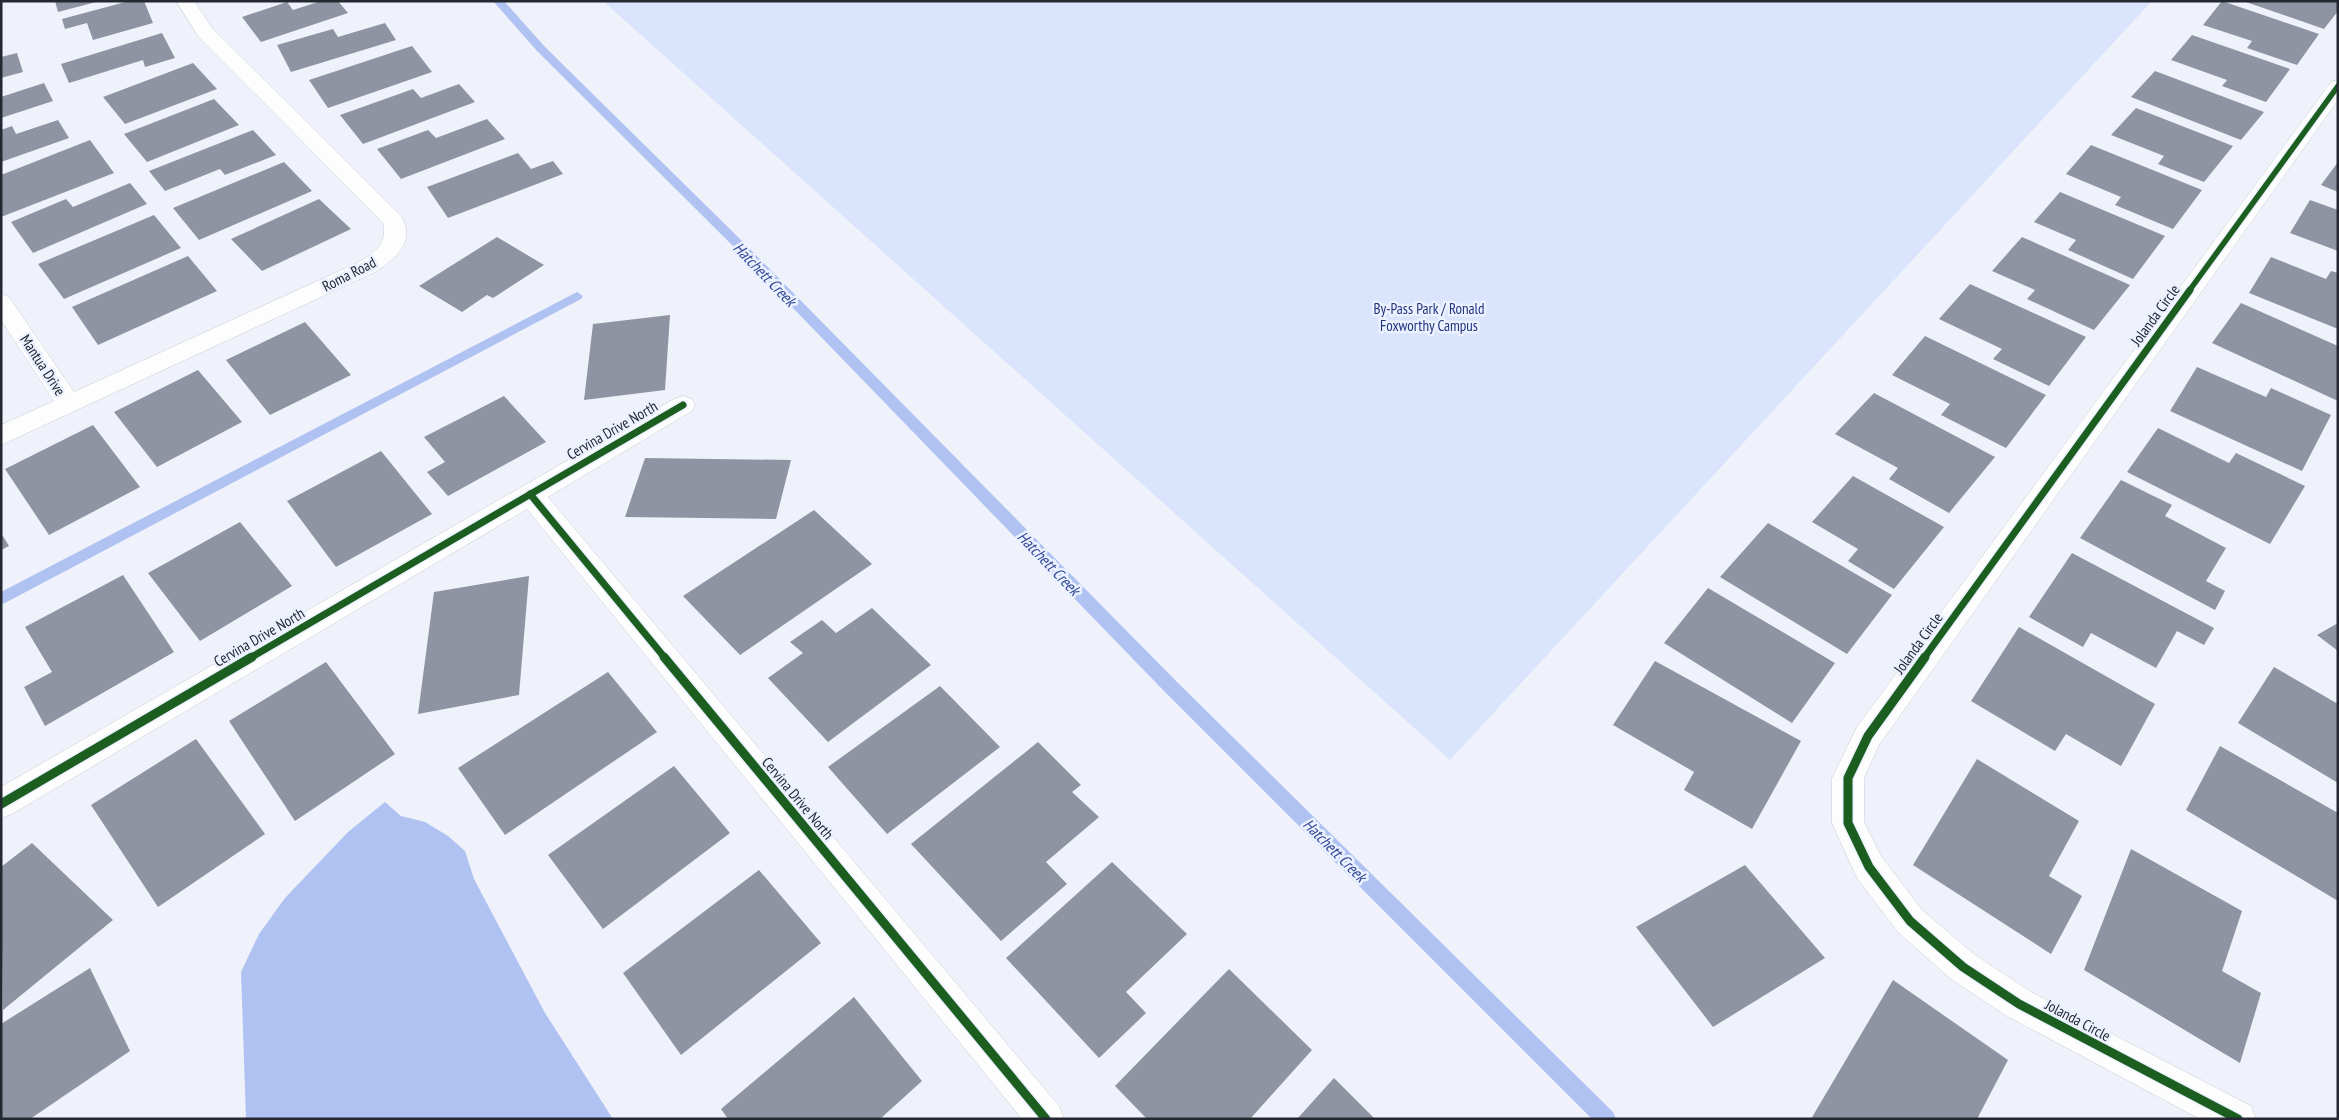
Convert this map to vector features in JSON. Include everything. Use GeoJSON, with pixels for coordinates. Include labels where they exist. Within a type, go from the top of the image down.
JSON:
{"type":"FeatureCollection","features":[{"type":"Feature","properties":{"kind":"street","name":"Roma Road"},"geometry":{"type":"LineString","coordinates":[[1,436],[367,267],[384,256],[395,244],[397,231],[393,221],[211,39],[194,18],[185,1]]}},
{"type":"Feature","properties":{"kind":"street","name":"Jolanda Circle"},"geometry":{"type":"LineString","coordinates":[[2238,1119],[2019,1004],[1963,967],[1910,921],[1869,867],[1848,823],[1848,778],[1868,736],[2338,86]]}},
{"type":"Feature","properties":{"kind":"street","name":"Mantua Drive"},"geometry":{"type":"LineString","coordinates":[[1,302],[69,404]]}},
{"type":"Feature","properties":{"kind":"street","name":"Cervina Drive North"},"geometry":{"type":"LineString","coordinates":[[1,804],[683,405]]}},
{"type":"Feature","properties":{"kind":"street","name":"Cervina Drive North"},"geometry":{"type":"LineString","coordinates":[[530,494],[1046,1119]]}},
{"type":"Feature","properties":{"kind":"green space","name":"By-Pass Park / Ronald Foxworthy Campus"},"geometry":{"type":"Polygon","coordinates":[[[603,1],[2152,1],[1450,760],[603,1]]]}},
{"type":"Feature","properties":{"kind":"water"},"geometry":{"type":"Polygon","coordinates":[[[385,802],[401,816],[425,822],[448,836],[465,851],[474,879],[545,1013],[613,1119],[246,1119],[241,972],[259,934],[285,898],[348,832],[385,802]]]}},
{"type":"Feature","properties":{"kind":"building"},"geometry":{"type":"Polygon","coordinates":[[[55,1],[96,1],[96,2],[58,12],[55,1]]]}},
{"type":"Feature","properties":{"kind":"building"},"geometry":{"type":"Polygon","coordinates":[[[129,1],[144,1],[153,23],[93,40],[87,23],[65,29],[62,19],[129,1]]]}},
{"type":"Feature","properties":{"kind":"building"},"geometry":{"type":"Polygon","coordinates":[[[321,1],[338,1],[348,13],[261,42],[242,17],[287,2],[293,10],[321,1]]]}},
{"type":"Feature","properties":{"kind":"building"},"geometry":{"type":"Polygon","coordinates":[[[2222,1],[2319,34],[2297,65],[2247,48],[2252,41],[2203,25],[2222,1]]]}},
{"type":"Feature","properties":{"kind":"building"},"geometry":{"type":"Polygon","coordinates":[[[2243,1],[2336,1],[2338,2],[2338,11],[2324,29],[2243,1]]]}},
{"type":"Feature","properties":{"kind":"building"},"geometry":{"type":"Polygon","coordinates":[[[385,23],[396,40],[291,72],[277,45],[333,29],[338,37],[385,23]]]}},
{"type":"Feature","properties":{"kind":"building"},"geometry":{"type":"Polygon","coordinates":[[[162,33],[175,58],[145,67],[143,60],[69,83],[61,64],[162,33]]]}},
{"type":"Feature","properties":{"kind":"building"},"geometry":{"type":"Polygon","coordinates":[[[2192,35],[2290,69],[2266,102],[2222,86],[2227,80],[2171,60],[2192,35]]]}},
{"type":"Feature","properties":{"kind":"building"},"geometry":{"type":"Polygon","coordinates":[[[412,46],[432,72],[328,108],[309,80],[412,46]]]}},
{"type":"Feature","properties":{"kind":"building"},"geometry":{"type":"Polygon","coordinates":[[[17,53],[23,72],[1,78],[1,57],[17,53]]]}},
{"type":"Feature","properties":{"kind":"building"},"geometry":{"type":"Polygon","coordinates":[[[193,63],[217,89],[125,124],[103,97],[193,63]]]}},
{"type":"Feature","properties":{"kind":"building"},"geometry":{"type":"Polygon","coordinates":[[[2155,71],[2264,112],[2241,140],[2131,97],[2155,71]]]}},
{"type":"Feature","properties":{"kind":"building"},"geometry":{"type":"Polygon","coordinates":[[[44,83],[53,101],[1,118],[1,97],[44,83]]]}},
{"type":"Feature","properties":{"kind":"building"},"geometry":{"type":"Polygon","coordinates":[[[459,84],[475,102],[363,144],[340,115],[413,89],[421,98],[459,84]]]}},
{"type":"Feature","properties":{"kind":"building"},"geometry":{"type":"Polygon","coordinates":[[[214,99],[239,125],[147,162],[124,134],[214,99]]]}},
{"type":"Feature","properties":{"kind":"building"},"geometry":{"type":"Polygon","coordinates":[[[2136,108],[2233,146],[2204,182],[2158,164],[2164,156],[2111,135],[2136,108]]]}},
{"type":"Feature","properties":{"kind":"building"},"geometry":{"type":"Polygon","coordinates":[[[487,119],[505,139],[401,179],[377,149],[428,130],[436,138],[487,119]]]}},
{"type":"Feature","properties":{"kind":"building"},"geometry":{"type":"Polygon","coordinates":[[[58,120],[69,138],[1,162],[1,130],[12,126],[16,134],[58,120]]]}},
{"type":"Feature","properties":{"kind":"building"},"geometry":{"type":"Polygon","coordinates":[[[253,130],[276,155],[225,175],[220,169],[165,191],[149,171],[253,130]]]}},
{"type":"Feature","properties":{"kind":"building"},"geometry":{"type":"Polygon","coordinates":[[[90,140],[114,173],[1,217],[1,175],[90,140]]]}},
{"type":"Feature","properties":{"kind":"building"},"geometry":{"type":"Polygon","coordinates":[[[2091,145],[2202,190],[2173,229],[2115,205],[2121,197],[2066,174],[2091,145]]]}},
{"type":"Feature","properties":{"kind":"building"},"geometry":{"type":"Polygon","coordinates":[[[518,153],[531,169],[553,161],[563,174],[448,218],[427,187],[518,153]]]}},
{"type":"Feature","properties":{"kind":"building"},"geometry":{"type":"Polygon","coordinates":[[[284,162],[312,191],[199,240],[173,208],[284,162]]]}},
{"type":"Feature","properties":{"kind":"building"},"geometry":{"type":"Polygon","coordinates":[[[2338,162],[2338,192],[2321,185],[2338,162]]]}},
{"type":"Feature","properties":{"kind":"building"},"geometry":{"type":"Polygon","coordinates":[[[130,183],[147,204],[33,253],[11,222],[66,199],[73,207],[130,183]]]}},
{"type":"Feature","properties":{"kind":"building"},"geometry":{"type":"Polygon","coordinates":[[[2060,192],[2165,236],[2133,279],[2068,250],[2076,240],[2034,222],[2060,192]]]}},
{"type":"Feature","properties":{"kind":"building"},"geometry":{"type":"Polygon","coordinates":[[[319,199],[351,229],[262,271],[231,239],[319,199]]]}},
{"type":"Feature","properties":{"kind":"building"},"geometry":{"type":"Polygon","coordinates":[[[2310,200],[2338,210],[2338,251],[2290,233],[2310,200]]]}},
{"type":"Feature","properties":{"kind":"building"},"geometry":{"type":"Polygon","coordinates":[[[154,215],[181,248],[64,299],[38,264],[154,215]]]}},
{"type":"Feature","properties":{"kind":"building"},"geometry":{"type":"Polygon","coordinates":[[[497,237],[544,265],[493,298],[487,295],[462,312],[419,286],[497,237]]]}},
{"type":"Feature","properties":{"kind":"building"},"geometry":{"type":"Polygon","coordinates":[[[2022,237],[2130,285],[2094,330],[2027,299],[2035,290],[1992,271],[2022,237]]]}},
{"type":"Feature","properties":{"kind":"building"},"geometry":{"type":"Polygon","coordinates":[[[188,256],[217,291],[98,345],[72,307],[188,256]]]}},
{"type":"Feature","properties":{"kind":"building"},"geometry":{"type":"Polygon","coordinates":[[[2271,257],[2326,279],[2331,271],[2338,273],[2338,329],[2249,293],[2271,257]]]}},
{"type":"Feature","properties":{"kind":"building"},"geometry":{"type":"Polygon","coordinates":[[[1970,284],[2086,337],[2049,386],[1993,359],[2002,349],[1939,319],[1970,284]]]}},
{"type":"Feature","properties":{"kind":"building"},"geometry":{"type":"Polygon","coordinates":[[[2241,303],[2338,346],[2338,401],[2212,343],[2241,303]]]}},
{"type":"Feature","properties":{"kind":"building"},"geometry":{"type":"Polygon","coordinates":[[[670,315],[665,390],[584,400],[593,324],[670,315]]]}},
{"type":"Feature","properties":{"kind":"building"},"geometry":{"type":"Polygon","coordinates":[[[305,322],[351,375],[270,415],[226,360],[305,322]]]}},
{"type":"Feature","properties":{"kind":"building"},"geometry":{"type":"Polygon","coordinates":[[[1925,336],[2046,395],[2006,448],[1941,415],[1950,404],[1892,375],[1925,336]]]}},
{"type":"Feature","properties":{"kind":"building"},"geometry":{"type":"Polygon","coordinates":[[[2197,367],[2266,397],[2271,388],[2331,415],[2302,471],[2170,411],[2197,367]]]}},
{"type":"Feature","properties":{"kind":"building"},"geometry":{"type":"Polygon","coordinates":[[[198,370],[242,422],[157,467],[114,412],[198,370]]]}},
{"type":"Feature","properties":{"kind":"building"},"geometry":{"type":"Polygon","coordinates":[[[1874,393],[1995,457],[1949,513],[1889,479],[1898,468],[1835,434],[1874,393]]]}},
{"type":"Feature","properties":{"kind":"building"},"geometry":{"type":"Polygon","coordinates":[[[504,396],[546,442],[448,496],[427,472],[445,462],[424,437],[504,396]]]}},
{"type":"Feature","properties":{"kind":"building"},"geometry":{"type":"Polygon","coordinates":[[[93,425],[140,487],[49,535],[5,469],[93,425]]]}},
{"type":"Feature","properties":{"kind":"building"},"geometry":{"type":"Polygon","coordinates":[[[2158,428],[2229,463],[2236,453],[2305,486],[2270,544],[2127,472],[2158,428]]]}},
{"type":"Feature","properties":{"kind":"building"},"geometry":{"type":"Polygon","coordinates":[[[381,451],[432,514],[336,567],[287,501],[381,451]]]}},
{"type":"Feature","properties":{"kind":"building"},"geometry":{"type":"Polygon","coordinates":[[[645,458],[791,460],[776,519],[625,517],[645,458]]]}},
{"type":"Feature","properties":{"kind":"building"},"geometry":{"type":"Polygon","coordinates":[[[1853,476],[1944,527],[1894,589],[1848,561],[1858,549],[1812,522],[1853,476]]]}},
{"type":"Feature","properties":{"kind":"building"},"geometry":{"type":"Polygon","coordinates":[[[2121,480],[2172,505],[2165,516],[2226,548],[2206,581],[2225,591],[2215,610],[2080,538],[2121,480]]]}},
{"type":"Feature","properties":{"kind":"building"},"geometry":{"type":"Polygon","coordinates":[[[814,510],[872,564],[740,655],[683,596],[814,510]]]}},
{"type":"Feature","properties":{"kind":"building"},"geometry":{"type":"Polygon","coordinates":[[[240,522],[292,586],[200,641],[148,573],[240,522]]]}},
{"type":"Feature","properties":{"kind":"building"},"geometry":{"type":"Polygon","coordinates":[[[1768,523],[1892,595],[1847,654],[1720,577],[1768,523]]]}},
{"type":"Feature","properties":{"kind":"building"},"geometry":{"type":"Polygon","coordinates":[[[1,533],[9,546],[1,550],[1,533]]]}},
{"type":"Feature","properties":{"kind":"building"},"geometry":{"type":"Polygon","coordinates":[[[2072,553],[2214,628],[2204,645],[2177,631],[2156,668],[2091,633],[2083,647],[2029,617],[2072,553]]]}},
{"type":"Feature","properties":{"kind":"building"},"geometry":{"type":"Polygon","coordinates":[[[123,575],[174,652],[45,726],[24,687],[52,672],[25,627],[123,575]]]}},
{"type":"Feature","properties":{"kind":"building"},"geometry":{"type":"Polygon","coordinates":[[[529,576],[519,695],[418,714],[434,592],[529,576]]]}},
{"type":"Feature","properties":{"kind":"building"},"geometry":{"type":"Polygon","coordinates":[[[1708,588],[1835,663],[1792,723],[1664,643],[1708,588]]]}},
{"type":"Feature","properties":{"kind":"building"},"geometry":{"type":"Polygon","coordinates":[[[872,608],[931,665],[828,742],[768,678],[803,653],[790,642],[822,620],[836,633],[872,608]]]}},
{"type":"Feature","properties":{"kind":"building"},"geometry":{"type":"Polygon","coordinates":[[[2338,623],[2338,651],[2317,635],[2338,623]]]}},
{"type":"Feature","properties":{"kind":"building"},"geometry":{"type":"Polygon","coordinates":[[[2019,627],[2155,704],[2121,766],[2066,734],[2055,751],[1971,701],[2019,627]]]}},
{"type":"Feature","properties":{"kind":"building"},"geometry":{"type":"Polygon","coordinates":[[[1655,661],[1801,741],[1752,829],[1684,790],[1694,772],[1613,725],[1655,661]]]}},
{"type":"Feature","properties":{"kind":"building"},"geometry":{"type":"Polygon","coordinates":[[[326,662],[395,754],[295,821],[229,721],[326,662]]]}},
{"type":"Feature","properties":{"kind":"building"},"geometry":{"type":"Polygon","coordinates":[[[2274,667],[2338,704],[2338,783],[2238,723],[2274,667]]]}},
{"type":"Feature","properties":{"kind":"building"},"geometry":{"type":"Polygon","coordinates":[[[608,672],[657,732],[505,835],[458,768],[608,672]]]}},
{"type":"Feature","properties":{"kind":"building"},"geometry":{"type":"Polygon","coordinates":[[[940,686],[1000,747],[887,834],[828,767],[940,686]]]}},
{"type":"Feature","properties":{"kind":"building"},"geometry":{"type":"Polygon","coordinates":[[[196,739],[265,834],[158,907],[91,805],[196,739]]]}},
{"type":"Feature","properties":{"kind":"building"},"geometry":{"type":"Polygon","coordinates":[[[1038,742],[1081,785],[1072,792],[1099,817],[1046,862],[1067,884],[1001,941],[911,844],[1038,742]]]}},
{"type":"Feature","properties":{"kind":"building"},"geometry":{"type":"Polygon","coordinates":[[[2220,746],[2338,813],[2338,901],[2186,810],[2220,746]]]}},
{"type":"Feature","properties":{"kind":"building"},"geometry":{"type":"Polygon","coordinates":[[[1977,759],[2079,821],[2049,876],[2082,896],[2051,954],[1913,865],[1977,759]]]}},
{"type":"Feature","properties":{"kind":"building"},"geometry":{"type":"Polygon","coordinates":[[[674,766],[730,833],[603,929],[548,855],[674,766]]]}},
{"type":"Feature","properties":{"kind":"building"},"geometry":{"type":"Polygon","coordinates":[[[32,843],[113,920],[3,1010],[1,867],[32,843]]]}},
{"type":"Feature","properties":{"kind":"building"},"geometry":{"type":"Polygon","coordinates":[[[2131,849],[2242,911],[2222,971],[2261,993],[2240,1063],[2084,970],[2131,849]]]}},
{"type":"Feature","properties":{"kind":"building"},"geometry":{"type":"Polygon","coordinates":[[[1112,862],[1187,934],[1126,992],[1146,1013],[1099,1058],[1006,958],[1112,862]]]}},
{"type":"Feature","properties":{"kind":"building"},"geometry":{"type":"Polygon","coordinates":[[[1745,865],[1825,958],[1713,1027],[1636,927],[1745,865]]]}},
{"type":"Feature","properties":{"kind":"building"},"geometry":{"type":"Polygon","coordinates":[[[759,870],[821,943],[681,1055],[623,973],[759,870]]]}},
{"type":"Feature","properties":{"kind":"building"},"geometry":{"type":"Polygon","coordinates":[[[90,968],[130,1051],[30,1119],[1,1119],[1,1024],[90,968]]]}},
{"type":"Feature","properties":{"kind":"building"},"geometry":{"type":"Polygon","coordinates":[[[1229,969],[1312,1050],[1250,1119],[1147,1119],[1115,1086],[1229,969]]]}},
{"type":"Feature","properties":{"kind":"building"},"geometry":{"type":"Polygon","coordinates":[[[1893,980],[2008,1060],[1977,1119],[1811,1119],[1893,980]]]}},
{"type":"Feature","properties":{"kind":"building"},"geometry":{"type":"Polygon","coordinates":[[[854,997],[922,1081],[880,1119],[728,1119],[721,1109],[854,997]]]}},
{"type":"Feature","properties":{"kind":"building"},"geometry":{"type":"Polygon","coordinates":[[[1334,1078],[1375,1119],[1297,1119],[1334,1078]]]}},
{"type":"Feature","properties":{"kind":"waterway","name":"Hatchett Creek"},"geometry":{"type":"LineString","coordinates":[[498,1],[541,49],[735,241],[1170,686],[1606,1119]]}},
{"type":"Feature","properties":{"kind":"waterway"},"geometry":{"type":"LineString","coordinates":[[1,599],[577,296]]}},
{"type":"Feature","properties":{"kind":"cycle path"},"geometry":{"type":"LineString","coordinates":[[2238,1119],[2019,1004],[1963,967],[1910,921],[1869,867],[1848,823],[1848,778],[1868,736],[2338,86]]}},
{"type":"Feature","properties":{"kind":"cycle path"},"geometry":{"type":"LineString","coordinates":[[1,804],[683,405]]}},
{"type":"Feature","properties":{"kind":"cycle path"},"geometry":{"type":"LineString","coordinates":[[530,494],[1046,1119]]}}]}
